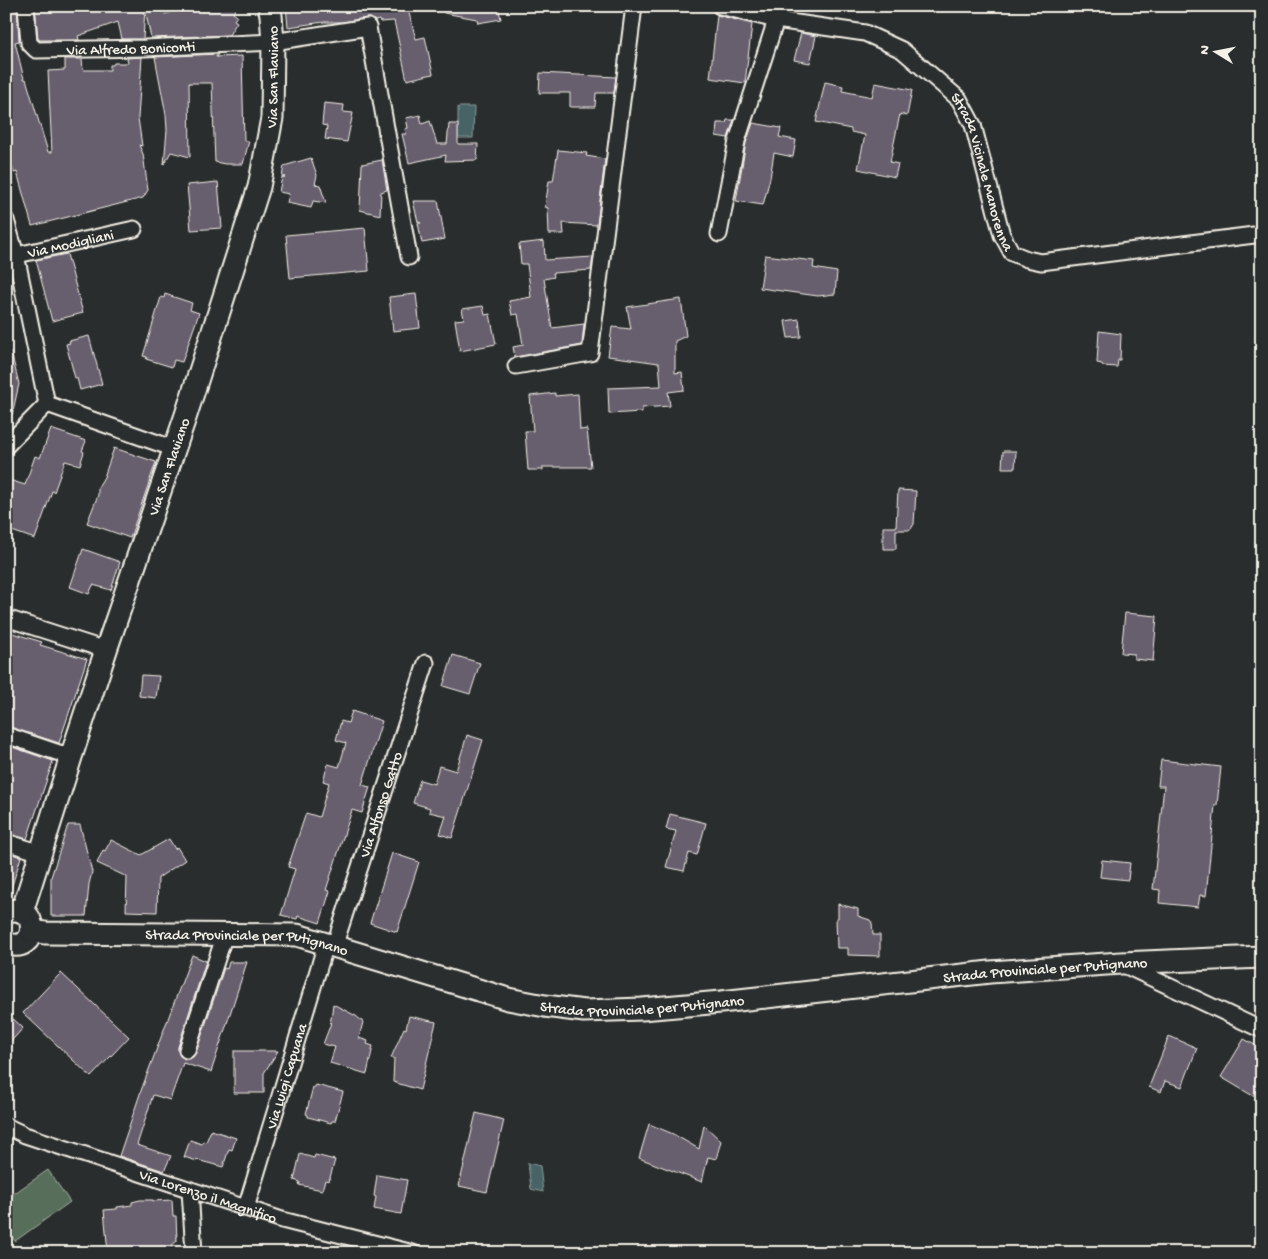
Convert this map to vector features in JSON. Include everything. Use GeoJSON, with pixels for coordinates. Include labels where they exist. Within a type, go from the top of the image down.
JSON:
{"type":"FeatureCollection","features":[{"type":"Feature","properties":{"kind":"street","name":"Via Alfredo Boniconti"},"geometry":{"type":"LineString","coordinates":[[26,6],[29,43],[36,50],[145,48],[273,42],[368,27],[409,257]]}},
{"type":"Feature","properties":{"kind":"street"},"geometry":{"type":"LineString","coordinates":[[516,366],[590,353],[634,6]]}},
{"type":"Feature","properties":{"kind":"street","name":"Strada Vicinale Manorenna"},"geometry":{"type":"LineString","coordinates":[[720,6],[776,20],[866,33],[902,50],[959,99],[973,125],[1002,235],[1012,253],[1042,262],[1262,234]]}},
{"type":"Feature","properties":{"kind":"street","name":"Via San Flaviano"},"geometry":{"type":"LineString","coordinates":[[14,912],[41,853],[70,757],[175,449],[260,187],[272,118],[273,42],[271,9]]}},
{"type":"Feature","properties":{"kind":"street"},"geometry":{"type":"LineString","coordinates":[[719,234],[737,140],[776,20]]}},
{"type":"Feature","properties":{"kind":"street"},"geometry":{"type":"LineString","coordinates":[[6,220],[11,256],[47,404]]}},
{"type":"Feature","properties":{"kind":"street","name":"Via Modigliani"},"geometry":{"type":"LineString","coordinates":[[11,256],[134,229]]}},
{"type":"Feature","properties":{"kind":"street"},"geometry":{"type":"LineString","coordinates":[[47,404],[175,449]]}},
{"type":"Feature","properties":{"kind":"street"},"geometry":{"type":"LineString","coordinates":[[6,446],[47,404]]}},
{"type":"Feature","properties":{"kind":"street"},"geometry":{"type":"LineString","coordinates":[[6,618],[106,650]]}},
{"type":"Feature","properties":{"kind":"street","name":"Via Alfonso Gatto"},"geometry":{"type":"LineString","coordinates":[[330,945],[426,663]]}},
{"type":"Feature","properties":{"kind":"street"},"geometry":{"type":"LineString","coordinates":[[6,735],[70,757]]}},
{"type":"Feature","properties":{"kind":"street"},"geometry":{"type":"LineString","coordinates":[[6,842],[41,853]]}},
{"type":"Feature","properties":{"kind":"street"},"geometry":{"type":"LineString","coordinates":[[6,943],[12,945],[21,944],[28,939],[32,931],[30,917],[14,912]]}},
{"type":"Feature","properties":{"kind":"street","name":"Strada Provinciale per Putignano"},"geometry":{"type":"LineString","coordinates":[[32,931],[45,933],[297,934],[508,999],[584,1011],[642,1009],[721,1002],[990,972],[1121,963],[1262,957]]}},
{"type":"Feature","properties":{"kind":"street"},"geometry":{"type":"LineString","coordinates":[[187,1050],[225,934]]}},
{"type":"Feature","properties":{"kind":"street","name":"Via Luigi Capuana"},"geometry":{"type":"LineString","coordinates":[[246,1208],[330,945]]}},
{"type":"Feature","properties":{"kind":"street"},"geometry":{"type":"LineString","coordinates":[[1121,963],[1262,1030]]}},
{"type":"Feature","properties":{"kind":"street","name":"Via Lorenzo il Magnifico"},"geometry":{"type":"LineString","coordinates":[[6,1126],[25,1135],[282,1220],[413,1253]]}},
{"type":"Feature","properties":{"kind":"street"},"geometry":{"type":"LineString","coordinates":[[190,1190],[194,1253]]}},
{"type":"Feature","properties":{"kind":"green space"},"geometry":{"type":"Polygon","coordinates":[[[48,1170],[70,1202],[15,1241],[6,1228],[6,1199],[48,1170]]]}},
{"type":"Feature","properties":{"kind":"water"},"geometry":{"type":"Polygon","coordinates":[[[458,107],[474,107],[473,138],[458,138],[458,107]]]}},
{"type":"Feature","properties":{"kind":"water"},"geometry":{"type":"Polygon","coordinates":[[[528,1163],[540,1166],[543,1192],[531,1189],[528,1163]]]}},
{"type":"Feature","properties":{"kind":"building"},"geometry":{"type":"Polygon","coordinates":[[[6,6],[17,6],[19,41],[15,42],[24,79],[26,79],[48,152],[52,152],[48,71],[65,70],[65,59],[82,59],[83,70],[110,70],[110,65],[114,63],[128,63],[127,58],[142,57],[138,118],[142,146],[139,145],[143,154],[148,190],[143,198],[32,226],[17,172],[14,173],[6,144],[6,6]]]}},
{"type":"Feature","properties":{"kind":"building"},"geometry":{"type":"Polygon","coordinates":[[[35,6],[163,6],[165,14],[183,10],[185,6],[238,6],[233,13],[237,16],[234,20],[237,22],[229,35],[151,38],[145,9],[143,39],[122,39],[118,22],[78,36],[79,40],[40,40],[38,39],[35,6]]]}},
{"type":"Feature","properties":{"kind":"building"},"geometry":{"type":"Polygon","coordinates":[[[286,6],[354,6],[377,12],[376,6],[407,6],[416,39],[425,37],[433,74],[407,80],[394,21],[380,22],[379,20],[375,21],[367,18],[288,27],[286,6]]]}},
{"type":"Feature","properties":{"kind":"building"},"geometry":{"type":"Polygon","coordinates":[[[445,6],[498,6],[501,19],[478,23],[477,19],[444,13],[445,6]]]}},
{"type":"Feature","properties":{"kind":"building"},"geometry":{"type":"Polygon","coordinates":[[[717,15],[752,24],[745,83],[710,78],[717,15]]]}},
{"type":"Feature","properties":{"kind":"building"},"geometry":{"type":"Polygon","coordinates":[[[801,33],[816,36],[810,63],[794,60],[801,33]]]}},
{"type":"Feature","properties":{"kind":"building"},"geometry":{"type":"Polygon","coordinates":[[[218,54],[216,57],[242,56],[244,141],[249,141],[243,164],[215,162],[212,83],[189,83],[190,157],[171,152],[164,164],[167,130],[166,115],[155,57],[218,54]]]}},
{"type":"Feature","properties":{"kind":"building"},"geometry":{"type":"Polygon","coordinates":[[[540,73],[616,77],[614,93],[596,93],[595,107],[570,107],[570,93],[539,93],[540,73]]]}},
{"type":"Feature","properties":{"kind":"building"},"geometry":{"type":"Polygon","coordinates":[[[825,82],[843,86],[842,91],[872,97],[875,83],[912,90],[907,116],[900,114],[890,162],[898,164],[895,177],[858,169],[865,135],[851,132],[851,129],[816,122],[825,82]]]}},
{"type":"Feature","properties":{"kind":"building"},"geometry":{"type":"Polygon","coordinates":[[[324,103],[344,105],[343,112],[353,113],[347,142],[325,139],[327,126],[322,125],[324,103]]]}},
{"type":"Feature","properties":{"kind":"building"},"geometry":{"type":"Polygon","coordinates":[[[420,115],[422,124],[430,121],[437,144],[447,144],[449,124],[458,124],[458,144],[478,144],[477,160],[445,161],[446,155],[409,163],[402,134],[406,134],[405,129],[408,128],[406,118],[420,115]]]}},
{"type":"Feature","properties":{"kind":"building"},"geometry":{"type":"Polygon","coordinates":[[[727,120],[734,120],[728,138],[716,136],[717,123],[726,123],[727,120]]]}},
{"type":"Feature","properties":{"kind":"building"},"geometry":{"type":"Polygon","coordinates":[[[753,123],[781,128],[779,137],[796,140],[793,157],[774,153],[763,205],[736,201],[746,143],[753,123]]]}},
{"type":"Feature","properties":{"kind":"building"},"geometry":{"type":"Polygon","coordinates":[[[558,150],[587,153],[586,156],[605,159],[597,225],[563,223],[564,234],[549,234],[548,208],[545,207],[549,181],[553,181],[558,150]]]}},
{"type":"Feature","properties":{"kind":"building"},"geometry":{"type":"Polygon","coordinates":[[[311,158],[317,175],[315,184],[320,185],[326,203],[313,201],[311,208],[287,203],[289,194],[279,192],[284,166],[311,158]]]}},
{"type":"Feature","properties":{"kind":"building"},"geometry":{"type":"Polygon","coordinates":[[[382,160],[387,190],[381,192],[380,215],[360,210],[362,164],[382,160]]]}},
{"type":"Feature","properties":{"kind":"building"},"geometry":{"type":"Polygon","coordinates":[[[218,182],[222,228],[191,230],[187,185],[218,182]]]}},
{"type":"Feature","properties":{"kind":"building"},"geometry":{"type":"Polygon","coordinates":[[[413,201],[438,201],[445,239],[422,243],[418,223],[421,223],[418,222],[413,201]]]}},
{"type":"Feature","properties":{"kind":"building"},"geometry":{"type":"Polygon","coordinates":[[[365,228],[369,271],[290,278],[286,235],[365,228]]]}},
{"type":"Feature","properties":{"kind":"building"},"geometry":{"type":"Polygon","coordinates":[[[544,241],[545,260],[593,257],[591,270],[553,273],[554,277],[544,279],[552,328],[584,324],[582,345],[515,357],[513,347],[523,345],[518,314],[512,315],[509,301],[531,297],[527,264],[521,264],[519,244],[544,241]]]}},
{"type":"Feature","properties":{"kind":"building"},"geometry":{"type":"Polygon","coordinates":[[[67,254],[83,313],[52,321],[36,260],[67,254]]]}},
{"type":"Feature","properties":{"kind":"building"},"geometry":{"type":"Polygon","coordinates":[[[765,255],[814,261],[813,268],[837,272],[835,294],[818,296],[760,288],[765,255]]]}},
{"type":"Feature","properties":{"kind":"building"},"geometry":{"type":"Polygon","coordinates":[[[165,294],[192,303],[190,310],[199,313],[182,362],[174,360],[172,367],[146,359],[147,357],[143,356],[161,297],[164,298],[165,294]]]}},
{"type":"Feature","properties":{"kind":"building"},"geometry":{"type":"Polygon","coordinates":[[[416,294],[420,328],[393,331],[389,297],[416,294]]]}},
{"type":"Feature","properties":{"kind":"building"},"geometry":{"type":"Polygon","coordinates":[[[681,299],[686,336],[675,341],[675,373],[682,372],[684,390],[668,392],[670,406],[642,408],[642,412],[609,414],[608,388],[661,386],[659,363],[608,356],[612,327],[631,329],[627,307],[681,299]]]}},
{"type":"Feature","properties":{"kind":"building"},"geometry":{"type":"Polygon","coordinates":[[[483,306],[485,315],[490,314],[496,344],[460,351],[455,320],[464,319],[462,309],[483,306]]]}},
{"type":"Feature","properties":{"kind":"building"},"geometry":{"type":"Polygon","coordinates":[[[799,319],[801,337],[788,338],[785,321],[799,319]]]}},
{"type":"Feature","properties":{"kind":"building"},"geometry":{"type":"Polygon","coordinates":[[[1099,331],[1121,334],[1120,360],[1118,360],[1117,367],[1103,366],[1097,363],[1099,331]]]}},
{"type":"Feature","properties":{"kind":"building"},"geometry":{"type":"Polygon","coordinates":[[[89,336],[102,384],[80,390],[66,344],[70,343],[69,341],[89,336]]]}},
{"type":"Feature","properties":{"kind":"building"},"geometry":{"type":"Polygon","coordinates":[[[11,352],[19,384],[12,415],[6,415],[6,353],[11,352]]]}},
{"type":"Feature","properties":{"kind":"building"},"geometry":{"type":"Polygon","coordinates":[[[555,393],[555,396],[578,394],[580,430],[587,429],[591,467],[543,467],[543,470],[528,470],[525,431],[533,431],[530,396],[555,393]]]}},
{"type":"Feature","properties":{"kind":"building"},"geometry":{"type":"Polygon","coordinates":[[[51,429],[86,441],[80,465],[65,461],[35,539],[6,529],[6,479],[25,485],[35,456],[40,458],[51,429]]]}},
{"type":"Feature","properties":{"kind":"building"},"geometry":{"type":"Polygon","coordinates":[[[114,448],[156,462],[130,538],[87,523],[98,495],[98,487],[104,477],[114,448]]]}},
{"type":"Feature","properties":{"kind":"building"},"geometry":{"type":"Polygon","coordinates":[[[1003,451],[1016,451],[1015,468],[1002,468],[1003,451]]]}},
{"type":"Feature","properties":{"kind":"building"},"geometry":{"type":"Polygon","coordinates":[[[898,490],[916,491],[914,524],[908,530],[896,530],[896,549],[883,549],[883,527],[896,527],[898,490]]]}},
{"type":"Feature","properties":{"kind":"building"},"geometry":{"type":"Polygon","coordinates":[[[83,549],[120,562],[111,590],[93,585],[89,594],[70,587],[83,549]]]}},
{"type":"Feature","properties":{"kind":"building"},"geometry":{"type":"Polygon","coordinates":[[[1125,613],[1157,616],[1153,661],[1134,659],[1134,654],[1121,653],[1125,613]]]}},
{"type":"Feature","properties":{"kind":"building"},"geometry":{"type":"Polygon","coordinates":[[[6,631],[42,642],[40,645],[87,659],[59,743],[6,726],[6,631]]]}},
{"type":"Feature","properties":{"kind":"building"},"geometry":{"type":"Polygon","coordinates":[[[453,655],[480,663],[470,694],[443,686],[453,655]]]}},
{"type":"Feature","properties":{"kind":"building"},"geometry":{"type":"Polygon","coordinates":[[[141,675],[159,676],[156,698],[139,696],[141,675]]]}},
{"type":"Feature","properties":{"kind":"building"},"geometry":{"type":"Polygon","coordinates":[[[352,711],[382,721],[362,785],[370,787],[362,813],[352,810],[326,890],[330,891],[320,923],[298,916],[297,919],[281,915],[295,869],[288,867],[306,813],[319,817],[329,783],[323,781],[328,764],[339,767],[346,743],[336,740],[341,721],[348,723],[352,711]]]}},
{"type":"Feature","properties":{"kind":"building"},"geometry":{"type":"Polygon","coordinates":[[[467,735],[483,740],[452,838],[440,834],[446,816],[429,812],[430,808],[413,803],[420,780],[434,784],[439,766],[456,771],[467,735]]]}},
{"type":"Feature","properties":{"kind":"building"},"geometry":{"type":"Polygon","coordinates":[[[6,745],[53,761],[27,839],[6,833],[6,745]]]}},
{"type":"Feature","properties":{"kind":"building"},"geometry":{"type":"Polygon","coordinates":[[[1161,760],[1221,767],[1217,805],[1215,805],[1206,896],[1200,895],[1198,907],[1159,903],[1160,890],[1153,889],[1164,786],[1158,786],[1161,760]]]}},
{"type":"Feature","properties":{"kind":"building"},"geometry":{"type":"Polygon","coordinates":[[[670,814],[706,823],[697,855],[689,853],[684,871],[666,867],[676,831],[666,829],[670,814]]]}},
{"type":"Feature","properties":{"kind":"building"},"geometry":{"type":"Polygon","coordinates":[[[68,825],[80,825],[92,872],[86,916],[51,916],[51,877],[68,825]]]}},
{"type":"Feature","properties":{"kind":"building"},"geometry":{"type":"Polygon","coordinates":[[[169,839],[175,849],[177,847],[185,860],[158,878],[157,912],[126,911],[127,877],[97,863],[103,850],[105,851],[111,840],[141,855],[169,839]]]}},
{"type":"Feature","properties":{"kind":"building"},"geometry":{"type":"Polygon","coordinates":[[[6,852],[21,857],[9,895],[6,894],[6,852]]]}},
{"type":"Feature","properties":{"kind":"building"},"geometry":{"type":"Polygon","coordinates":[[[392,853],[419,862],[397,932],[370,923],[392,853]]]}},
{"type":"Feature","properties":{"kind":"building"},"geometry":{"type":"Polygon","coordinates":[[[1102,860],[1130,863],[1128,880],[1100,877],[1102,860]]]}},
{"type":"Feature","properties":{"kind":"building"},"geometry":{"type":"Polygon","coordinates":[[[838,904],[858,909],[858,916],[870,920],[873,935],[880,935],[880,956],[848,955],[848,948],[837,948],[836,918],[838,918],[838,904]]]}},
{"type":"Feature","properties":{"kind":"building"},"geometry":{"type":"Polygon","coordinates":[[[192,955],[206,961],[178,1047],[180,1056],[185,1059],[193,1057],[196,1053],[224,968],[227,969],[229,962],[247,962],[211,1072],[183,1063],[170,1100],[153,1095],[137,1145],[171,1156],[164,1171],[119,1156],[142,1088],[192,955]]]}},
{"type":"Feature","properties":{"kind":"building"},"geometry":{"type":"Polygon","coordinates":[[[61,973],[129,1037],[91,1077],[23,1013],[61,973]]]}},
{"type":"Feature","properties":{"kind":"building"},"geometry":{"type":"Polygon","coordinates":[[[333,1004],[356,1016],[363,1022],[359,1038],[368,1041],[367,1044],[373,1046],[367,1074],[330,1063],[335,1047],[323,1044],[330,1026],[333,1004]]]}},
{"type":"Feature","properties":{"kind":"building"},"geometry":{"type":"Polygon","coordinates":[[[6,1012],[23,1028],[6,1047],[6,1012]]]}},
{"type":"Feature","properties":{"kind":"building"},"geometry":{"type":"Polygon","coordinates":[[[409,1016],[436,1022],[420,1090],[393,1082],[394,1058],[391,1058],[404,1028],[406,1029],[409,1016]]]}},
{"type":"Feature","properties":{"kind":"building"},"geometry":{"type":"Polygon","coordinates":[[[1169,1036],[1197,1048],[1182,1087],[1165,1081],[1161,1092],[1149,1087],[1169,1036]]]}},
{"type":"Feature","properties":{"kind":"building"},"geometry":{"type":"Polygon","coordinates":[[[1244,1039],[1262,1049],[1262,1081],[1253,1096],[1221,1077],[1244,1039]]]}},
{"type":"Feature","properties":{"kind":"building"},"geometry":{"type":"Polygon","coordinates":[[[234,1051],[278,1051],[264,1073],[264,1093],[234,1093],[234,1051]]]}},
{"type":"Feature","properties":{"kind":"building"},"geometry":{"type":"Polygon","coordinates":[[[316,1085],[343,1092],[335,1121],[331,1123],[308,1117],[306,1114],[313,1087],[316,1085]]]}},
{"type":"Feature","properties":{"kind":"building"},"geometry":{"type":"Polygon","coordinates":[[[476,1113],[504,1120],[487,1192],[459,1186],[476,1113]]]}},
{"type":"Feature","properties":{"kind":"building"},"geometry":{"type":"Polygon","coordinates":[[[649,1124],[673,1134],[699,1149],[704,1125],[721,1141],[716,1159],[708,1157],[702,1182],[639,1158],[649,1124]]]}},
{"type":"Feature","properties":{"kind":"building"},"geometry":{"type":"Polygon","coordinates":[[[211,1130],[236,1138],[232,1150],[229,1149],[223,1167],[184,1157],[190,1140],[202,1144],[203,1141],[206,1142],[211,1130]]]}},
{"type":"Feature","properties":{"kind":"building"},"geometry":{"type":"Polygon","coordinates":[[[300,1154],[314,1158],[315,1155],[335,1160],[329,1181],[325,1180],[322,1190],[299,1185],[300,1182],[294,1180],[300,1154]]]}},
{"type":"Feature","properties":{"kind":"building"},"geometry":{"type":"Polygon","coordinates":[[[377,1175],[407,1180],[401,1214],[374,1209],[377,1175]]]}},
{"type":"Feature","properties":{"kind":"building"},"geometry":{"type":"Polygon","coordinates":[[[140,1200],[172,1200],[173,1216],[176,1216],[177,1241],[171,1246],[172,1253],[138,1253],[138,1249],[108,1253],[104,1210],[132,1205],[132,1202],[140,1200]]]}}]}
